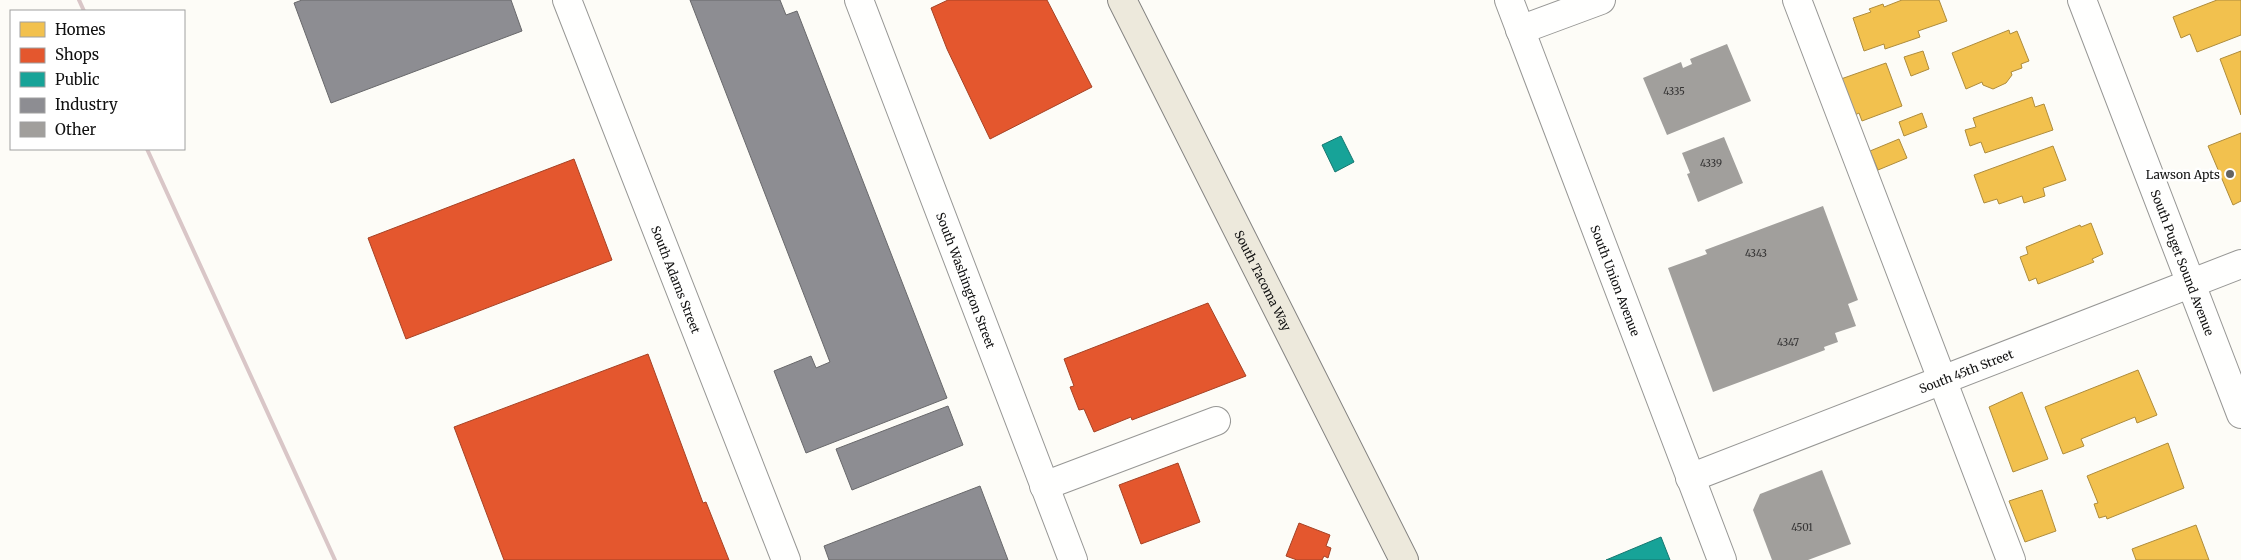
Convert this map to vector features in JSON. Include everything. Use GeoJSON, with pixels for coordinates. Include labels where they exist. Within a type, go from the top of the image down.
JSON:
{"type":"FeatureCollection","features":[{"type":"Feature","properties":{"kind":"main road","name":"South Tacoma Way"},"geometry":{"type":"LineString","coordinates":[[1122,0],[1404,560]]}},
{"type":"Feature","properties":{"kind":"street","name":"South Adams Street"},"geometry":{"type":"LineString","coordinates":[[567,0],[786,560]]}},
{"type":"Feature","properties":{"kind":"street","name":"South Washington Street"},"geometry":{"type":"LineString","coordinates":[[859,0],[1073,560]]}},
{"type":"Feature","properties":{"kind":"street","name":"South Union Avenue"},"geometry":{"type":"LineString","coordinates":[[1509,0],[1722,560]]}},
{"type":"Feature","properties":{"kind":"street"},"geometry":{"type":"LineString","coordinates":[[1520,30],[1601,0]]}},
{"type":"Feature","properties":{"kind":"street"},"geometry":{"type":"LineString","coordinates":[[1797,0],[1944,380],[2011,560]]}},
{"type":"Feature","properties":{"kind":"street","name":"South Puget Sound Avenue"},"geometry":{"type":"LineString","coordinates":[[2082,0],[2241,414]]}},
{"type":"Feature","properties":{"kind":"street","name":"South 45th Street"},"geometry":{"type":"LineString","coordinates":[[1690,478],[2241,264]]}},
{"type":"Feature","properties":{"kind":"street"},"geometry":{"type":"LineString","coordinates":[[1044,486],[1216,421]]}},
{"type":"Feature","properties":{"kind":"building: Homes"},"geometry":{"type":"Polygon","coordinates":[[[1902,0],[1939,0],[1947,21],[1918,31],[1920,37],[1885,49],[1884,44],[1864,51],[1853,18],[1871,12],[1869,9],[1883,4],[1884,7],[1902,0]]]}},
{"type":"Feature","properties":{"kind":"building: Homes"},"geometry":{"type":"Polygon","coordinates":[[[2217,0],[2241,0],[2241,35],[2197,52],[2190,34],[2181,38],[2173,17],[2217,0]]]}},
{"type":"Feature","properties":{"kind":"building: Homes"},"geometry":{"type":"Polygon","coordinates":[[[2009,30],[2010,34],[2017,31],[2029,61],[2021,64],[2022,68],[2011,72],[2012,75],[2006,83],[1993,89],[1983,85],[1982,82],[1966,89],[1952,53],[2009,30]]]}},
{"type":"Feature","properties":{"kind":"building: Homes"},"geometry":{"type":"Polygon","coordinates":[[[1923,51],[1929,69],[1911,76],[1904,57],[1923,51]]]}},
{"type":"Feature","properties":{"kind":"building: Homes"},"geometry":{"type":"Polygon","coordinates":[[[2241,51],[2241,115],[2220,59],[2241,51]]]}},
{"type":"Feature","properties":{"kind":"building: Homes"},"geometry":{"type":"Polygon","coordinates":[[[1886,63],[1902,106],[1862,121],[1859,113],[1855,115],[1841,79],[1886,63]]]}},
{"type":"Feature","properties":{"kind":"building: Homes"},"geometry":{"type":"Polygon","coordinates":[[[2032,97],[2035,107],[2044,104],[2053,130],[1985,153],[1981,142],[1970,146],[1965,130],[1976,127],[1973,118],[2032,97]]]}},
{"type":"Feature","properties":{"kind":"building: Homes"},"geometry":{"type":"Polygon","coordinates":[[[1922,113],[1927,127],[1904,136],[1899,122],[1922,113]]]}},
{"type":"Feature","properties":{"kind":"building: Homes","name":"Lawson Apts"},"geometry":{"type":"Polygon","coordinates":[[[2241,133],[2241,201],[2233,205],[2208,146],[2241,133]]]}},
{"type":"Feature","properties":{"kind":"building: Homes"},"geometry":{"type":"Polygon","coordinates":[[[1899,139],[1907,158],[1878,170],[1870,151],[1899,139]]]}},
{"type":"Feature","properties":{"kind":"building: Homes"},"geometry":{"type":"Polygon","coordinates":[[[2053,146],[2066,180],[2043,188],[2045,196],[2024,203],[2022,196],[1999,204],[1997,199],[1984,203],[1974,175],[2053,146]]]}},
{"type":"Feature","properties":{"kind":"building: Homes"},"geometry":{"type":"Polygon","coordinates":[[[2091,223],[2103,254],[2092,259],[2094,262],[2038,284],[2036,278],[2029,281],[2020,257],[2028,254],[2026,247],[2080,225],[2081,227],[2091,223]]]}},
{"type":"Feature","properties":{"kind":"building: Homes"},"geometry":{"type":"Polygon","coordinates":[[[2138,370],[2157,415],[2137,423],[2135,417],[2081,439],[2084,446],[2063,454],[2045,407],[2138,370]]]}},
{"type":"Feature","properties":{"kind":"building: Homes"},"geometry":{"type":"Polygon","coordinates":[[[2022,392],[2048,459],[2013,472],[1989,407],[2022,392]]]}},
{"type":"Feature","properties":{"kind":"building: Homes"},"geometry":{"type":"Polygon","coordinates":[[[2168,443],[2184,488],[2107,519],[2106,516],[2099,518],[2094,504],[2098,503],[2087,476],[2168,443]]]}},
{"type":"Feature","properties":{"kind":"building: Homes"},"geometry":{"type":"Polygon","coordinates":[[[2042,490],[2056,531],[2025,542],[2009,501],[2042,490]]]}},
{"type":"Feature","properties":{"kind":"building: Homes"},"geometry":{"type":"Polygon","coordinates":[[[2196,525],[2209,560],[2136,560],[2132,549],[2196,525]]]}},
{"type":"Feature","properties":{"kind":"building: Shops"},"geometry":{"type":"Polygon","coordinates":[[[948,0],[1047,0],[1092,87],[990,139],[947,49],[931,8],[948,0]]]}},
{"type":"Feature","properties":{"kind":"building: Shops"},"geometry":{"type":"Polygon","coordinates":[[[574,159],[612,260],[406,339],[368,238],[574,159]]]}},
{"type":"Feature","properties":{"kind":"building: Shops"},"geometry":{"type":"Polygon","coordinates":[[[1208,303],[1246,376],[1132,420],[1131,417],[1094,432],[1084,409],[1079,410],[1070,387],[1074,386],[1064,359],[1208,303]]]}},
{"type":"Feature","properties":{"kind":"building: Shops"},"geometry":{"type":"Polygon","coordinates":[[[648,354],[703,503],[706,502],[729,560],[504,560],[454,427],[648,354]]]}},
{"type":"Feature","properties":{"kind":"building: Shops"},"geometry":{"type":"Polygon","coordinates":[[[1178,463],[1200,522],[1141,544],[1119,485],[1178,463]]]}},
{"type":"Feature","properties":{"kind":"building: Shops"},"geometry":{"type":"Polygon","coordinates":[[[1299,523],[1330,535],[1326,546],[1331,548],[1328,558],[1324,556],[1322,560],[1297,560],[1286,556],[1299,523]]]}},
{"type":"Feature","properties":{"kind":"building: Public"},"geometry":{"type":"Polygon","coordinates":[[[1341,136],[1354,162],[1335,172],[1322,145],[1341,136]]]}},
{"type":"Feature","properties":{"kind":"building: Public"},"geometry":{"type":"Polygon","coordinates":[[[1661,537],[1670,560],[1606,560],[1661,537]]]}},
{"type":"Feature","properties":{"kind":"building: Industry"},"geometry":{"type":"Polygon","coordinates":[[[302,0],[511,0],[522,31],[331,103],[294,3],[302,0]]]}},
{"type":"Feature","properties":{"kind":"building: Industry"},"geometry":{"type":"Polygon","coordinates":[[[690,0],[780,0],[786,15],[797,11],[947,398],[806,453],[774,371],[811,356],[816,368],[830,362],[690,0]]]}},
{"type":"Feature","properties":{"kind":"building: Industry"},"geometry":{"type":"Polygon","coordinates":[[[948,406],[963,445],[852,490],[836,449],[948,406]]]}},
{"type":"Feature","properties":{"kind":"building: Industry"},"geometry":{"type":"Polygon","coordinates":[[[980,486],[1008,560],[829,560],[824,546],[980,486]]]}},
{"type":"Feature","properties":{"kind":"building: Other"},"geometry":{"type":"Polygon","coordinates":[[[1727,44],[1751,101],[1667,135],[1643,78],[1681,62],[1683,68],[1692,64],[1690,59],[1727,44]]]}},
{"type":"Feature","properties":{"kind":"building: Other"},"geometry":{"type":"Polygon","coordinates":[[[1724,137],[1743,183],[1698,202],[1687,174],[1690,173],[1682,153],[1724,137]]]}},
{"type":"Feature","properties":{"kind":"building: Other"},"geometry":{"type":"Polygon","coordinates":[[[1823,206],[1858,300],[1848,304],[1856,326],[1835,333],[1838,342],[1824,347],[1825,350],[1713,392],[1668,268],[1707,254],[1705,250],[1823,206]]]}},
{"type":"Feature","properties":{"kind":"building: Other"},"geometry":{"type":"Polygon","coordinates":[[[1822,470],[1851,544],[1808,560],[1772,560],[1753,510],[1760,494],[1822,470]]]}},
{"type":"Feature","properties":{"kind":"railway"},"geometry":{"type":"LineString","coordinates":[[79,0],[84,10]]}},
{"type":"Feature","properties":{"kind":"railway"},"geometry":{"type":"LineString","coordinates":[[147,150],[335,560]]}},
{"type":"Feature","properties":{"kind":"place","name":"Lawson Apts"},"geometry":{"type":"Point","coordinates":[2230,174]}}]}
